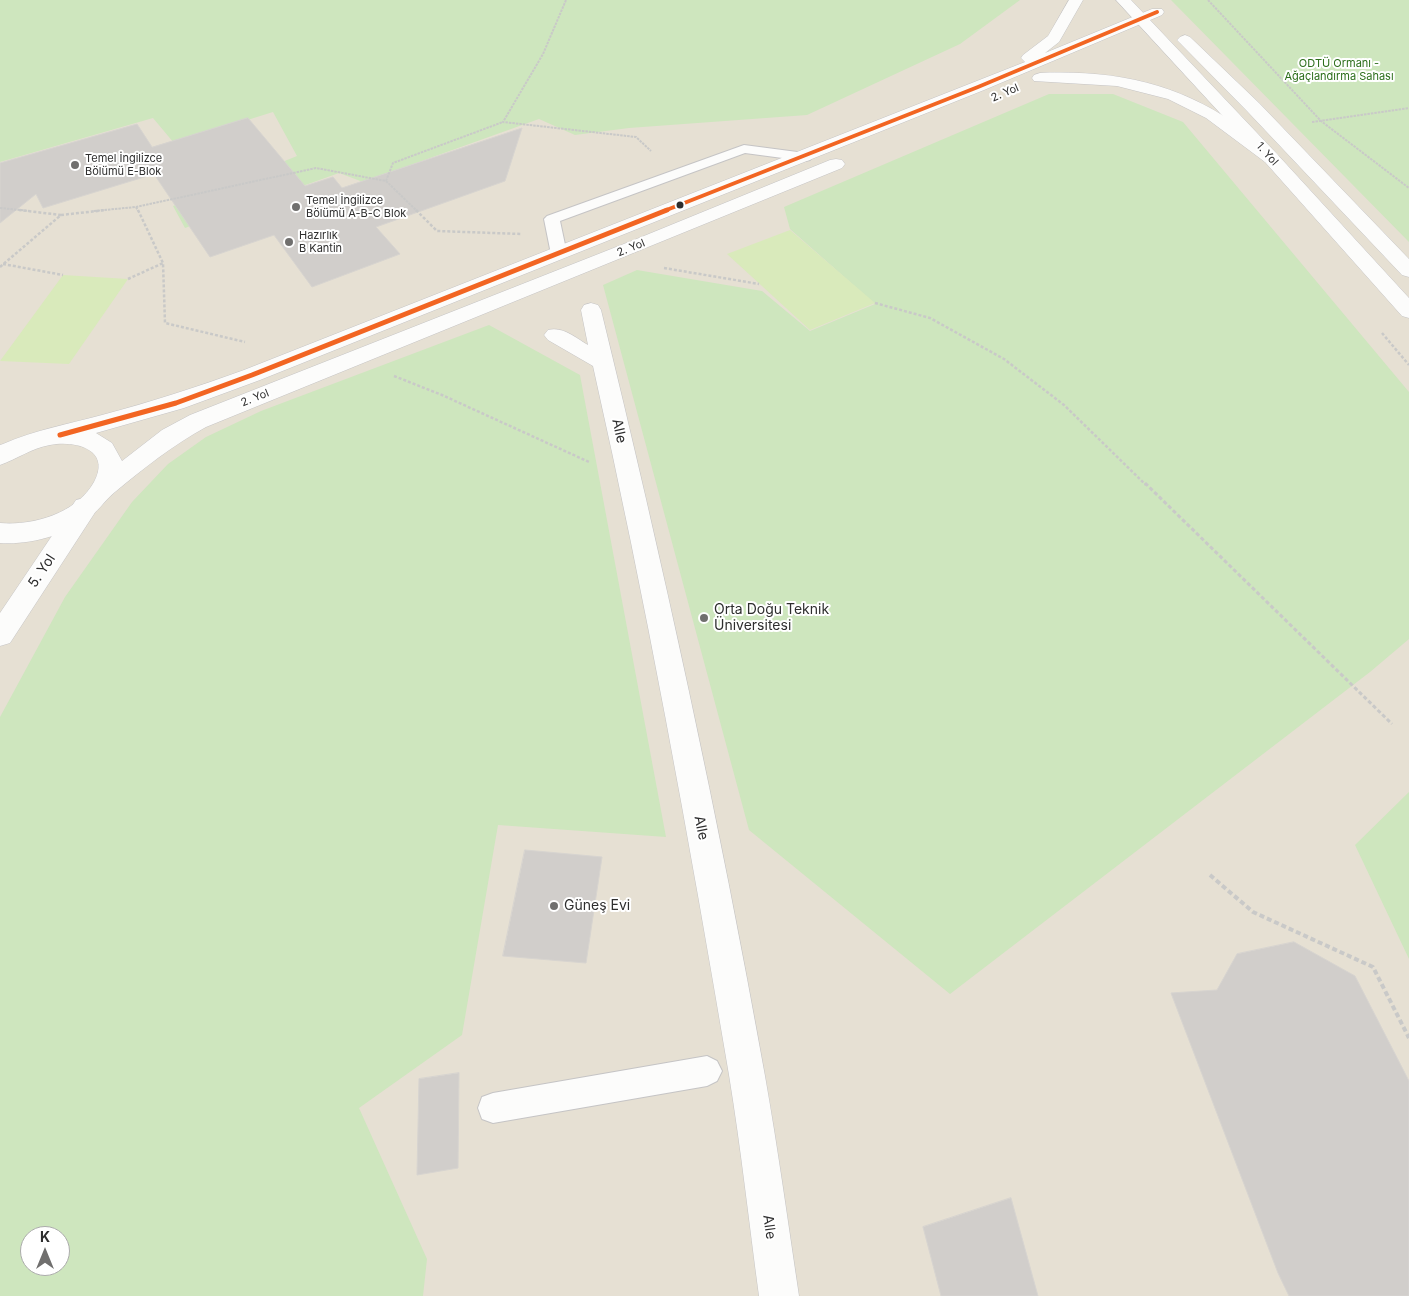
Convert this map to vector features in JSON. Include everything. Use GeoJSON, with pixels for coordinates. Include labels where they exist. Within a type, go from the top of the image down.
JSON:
{"type":"FeatureCollection","features":[{"type":"Feature","properties":{"kind":"street"},"geometry":{"type":"LineString","coordinates":[[978,87],[1022,64],[1054,39],[1076,0]]}},
{"type":"Feature","properties":{"kind":"street","name":"1. Yol"},"geometry":{"type":"LineString","coordinates":[[1123,0],[1157,20],[1271,126],[1409,271]]}},
{"type":"Feature","properties":{"kind":"street","name":"2. Yol"},"geometry":{"type":"LineString","coordinates":[[0,456],[15,447],[36,440],[176,403],[300,356],[557,244],[718,191],[978,87],[1157,20]]}},
{"type":"Feature","properties":{"kind":"street","name":"2. Yol"},"geometry":{"type":"LineString","coordinates":[[880,146],[1040,78],[1157,20]]}},
{"type":"Feature","properties":{"kind":"street","name":"1. Yol"},"geometry":{"type":"LineString","coordinates":[[1157,20],[1270,158],[1409,311]]}},
{"type":"Feature","properties":{"kind":"street"},"geometry":{"type":"LineString","coordinates":[[1040,78],[1089,77],[1129,83],[1163,92],[1202,109],[1270,158]]}},
{"type":"Feature","properties":{"kind":"street","name":"2. Yol"},"geometry":{"type":"LineString","coordinates":[[0,533],[24,533],[46,528],[67,519],[85,507],[103,488],[151,449],[188,426],[853,157]]}},
{"type":"Feature","properties":{"kind":"street"},"geometry":{"type":"LineString","coordinates":[[718,191],[735,206]]}},
{"type":"Feature","properties":{"kind":"street"},"geometry":{"type":"LineString","coordinates":[[557,244],[578,269]]}},
{"type":"Feature","properties":{"kind":"street","name":"Alle"},"geometry":{"type":"LineString","coordinates":[[588,318],[604,363],[631,481],[688,760],[744,1058],[779,1296]]}},
{"type":"Feature","properties":{"kind":"street"},"geometry":{"type":"LineString","coordinates":[[555,336],[604,363]]}},
{"type":"Feature","properties":{"kind":"street","name":"2. Yol"},"geometry":{"type":"LineString","coordinates":[[60,435],[78,436],[94,441],[105,449],[110,460],[110,473],[103,488]]}},
{"type":"Feature","properties":{"kind":"street","name":"2. Yol"},"geometry":{"type":"LineString","coordinates":[[0,441],[36,440]]}},
{"type":"Feature","properties":{"kind":"street","name":"5. Yol"},"geometry":{"type":"LineString","coordinates":[[0,635],[85,507]]}},
{"type":"Feature","properties":{"kind":"lane"},"geometry":{"type":"LineString","coordinates":[[557,244],[552,219],[744,149],[805,157]]}},
{"type":"Feature","properties":{"kind":"lane"},"geometry":{"type":"LineString","coordinates":[[494,1108],[707,1071]]}},
{"type":"Feature","properties":{"kind":"path"},"geometry":{"type":"LineString","coordinates":[[504,122],[543,54],[566,0]]}},
{"type":"Feature","properties":{"kind":"path"},"geometry":{"type":"LineString","coordinates":[[1208,0],[1321,121],[1409,188]]}},
{"type":"Feature","properties":{"kind":"path"},"geometry":{"type":"LineString","coordinates":[[1271,126],[1321,121],[1409,108]]}},
{"type":"Feature","properties":{"kind":"path"},"geometry":{"type":"LineString","coordinates":[[386,180],[393,163],[504,122],[636,137],[651,151]]}},
{"type":"Feature","properties":{"kind":"path"},"geometry":{"type":"LineString","coordinates":[[0,208],[61,215],[136,207],[316,168],[386,180],[437,231],[557,244]]}},
{"type":"Feature","properties":{"kind":"path"},"geometry":{"type":"LineString","coordinates":[[136,207],[164,263],[165,323],[300,356]]}},
{"type":"Feature","properties":{"kind":"path"},"geometry":{"type":"LineString","coordinates":[[0,267],[61,215]]}},
{"type":"Feature","properties":{"kind":"path"},"geometry":{"type":"LineString","coordinates":[[128,278],[164,263]]}},
{"type":"Feature","properties":{"kind":"path"},"geometry":{"type":"LineString","coordinates":[[3,264],[64,275]]}},
{"type":"Feature","properties":{"kind":"path"},"geometry":{"type":"LineString","coordinates":[[664,268],[760,284]]}},
{"type":"Feature","properties":{"kind":"path"},"geometry":{"type":"LineString","coordinates":[[875,303],[930,318],[1004,360],[1064,405],[1392,724]]}},
{"type":"Feature","properties":{"kind":"path"},"geometry":{"type":"LineString","coordinates":[[387,373],[442,395],[631,481]]}},
{"type":"Feature","properties":{"kind":"path"},"geometry":{"type":"LineString","coordinates":[[1210,875],[1253,912],[1373,967],[1409,1038]]}},
{"type":"Feature","properties":{"kind":"shaded area","name":"Orta Doğu Teknik Üniversitesi"},"geometry":{"type":"Polygon","coordinates":[[[0,0],[1409,0],[1409,1296],[0,1296],[0,0]]]}},
{"type":"Feature","properties":{"kind":"green space"},"geometry":{"type":"Polygon","coordinates":[[[0,0],[1020,0],[960,44],[807,115],[629,128],[575,135],[539,119],[363,182],[339,173],[185,228],[173,206],[297,156],[273,112],[174,143],[153,118],[0,162],[0,0]]]}},
{"type":"Feature","properties":{"kind":"green space","name":"ODTÜ Ormanı - Ağaçlandırma Sahası"},"geometry":{"type":"Polygon","coordinates":[[[1171,0],[1409,0],[1409,242],[1171,0]]]}},
{"type":"Feature","properties":{"kind":"green space"},"geometry":{"type":"Polygon","coordinates":[[[1049,94],[1113,94],[1183,122],[1409,392],[1409,639],[1370,672],[950,994],[749,830],[603,285],[637,270],[762,291],[810,331],[875,304],[790,229],[784,207],[1049,94]]]}},
{"type":"Feature","properties":{"kind":"green space"},"geometry":{"type":"Polygon","coordinates":[[[790,230],[875,303],[810,330],[727,254],[790,230]]]}},
{"type":"Feature","properties":{"kind":"green space"},"geometry":{"type":"Polygon","coordinates":[[[63,275],[128,279],[69,364],[0,361],[63,275]]]}},
{"type":"Feature","properties":{"kind":"green space"},"geometry":{"type":"Polygon","coordinates":[[[489,325],[580,375],[666,837],[498,825],[462,1035],[359,1108],[427,1259],[423,1296],[0,1296],[0,717],[65,597],[132,502],[168,464],[206,437],[261,411],[489,325]]]}},
{"type":"Feature","properties":{"kind":"green space"},"geometry":{"type":"Polygon","coordinates":[[[1409,792],[1409,959],[1355,845],[1409,792]]]}},
{"type":"Feature","properties":{"kind":"building"},"geometry":{"type":"Polygon","coordinates":[[[248,118],[305,186],[333,177],[342,188],[522,128],[505,181],[376,227],[400,254],[312,287],[274,235],[210,257],[154,174],[43,208],[36,194],[0,223],[0,163],[137,124],[152,147],[248,118]]]}},
{"type":"Feature","properties":{"kind":"building","name":"Güneş Evi"},"geometry":{"type":"Polygon","coordinates":[[[525,850],[602,857],[586,963],[503,956],[525,850]]]}},
{"type":"Feature","properties":{"kind":"building"},"geometry":{"type":"Polygon","coordinates":[[[1294,942],[1355,976],[1409,1081],[1409,1296],[1289,1296],[1278,1273],[1171,993],[1217,990],[1237,954],[1294,942]]]}},
{"type":"Feature","properties":{"kind":"building"},"geometry":{"type":"Polygon","coordinates":[[[459,1073],[458,1168],[417,1175],[419,1079],[459,1073]]]}},
{"type":"Feature","properties":{"kind":"building"},"geometry":{"type":"Polygon","coordinates":[[[1011,1198],[1038,1296],[941,1296],[923,1227],[1011,1198]]]}},
{"type":"Feature","properties":{"kind":"transit line"},"geometry":{"type":"LineString","coordinates":[[60,435],[176,403],[252,375],[978,87],[1157,12]]}},
{"type":"Feature","properties":{"kind":"place","name":"Temel İngilizce Bölümü E-Blok"},"geometry":{"type":"Point","coordinates":[75,165]}},
{"type":"Feature","properties":{"kind":"place","name":"Temel İngilizce Bölümü A-B-C Blok"},"geometry":{"type":"Point","coordinates":[296,207]}},
{"type":"Feature","properties":{"kind":"place","name":"Hazırlık B Kantin"},"geometry":{"type":"Point","coordinates":[289,242]}},
{"type":"Feature","properties":{"kind":"place","name":"Orta Doğu Teknik Üniversitesi"},"geometry":{"type":"Point","coordinates":[704,618]}},
{"type":"Feature","properties":{"kind":"place","name":"Güneş Evi"},"geometry":{"type":"Point","coordinates":[554,906]}}]}
